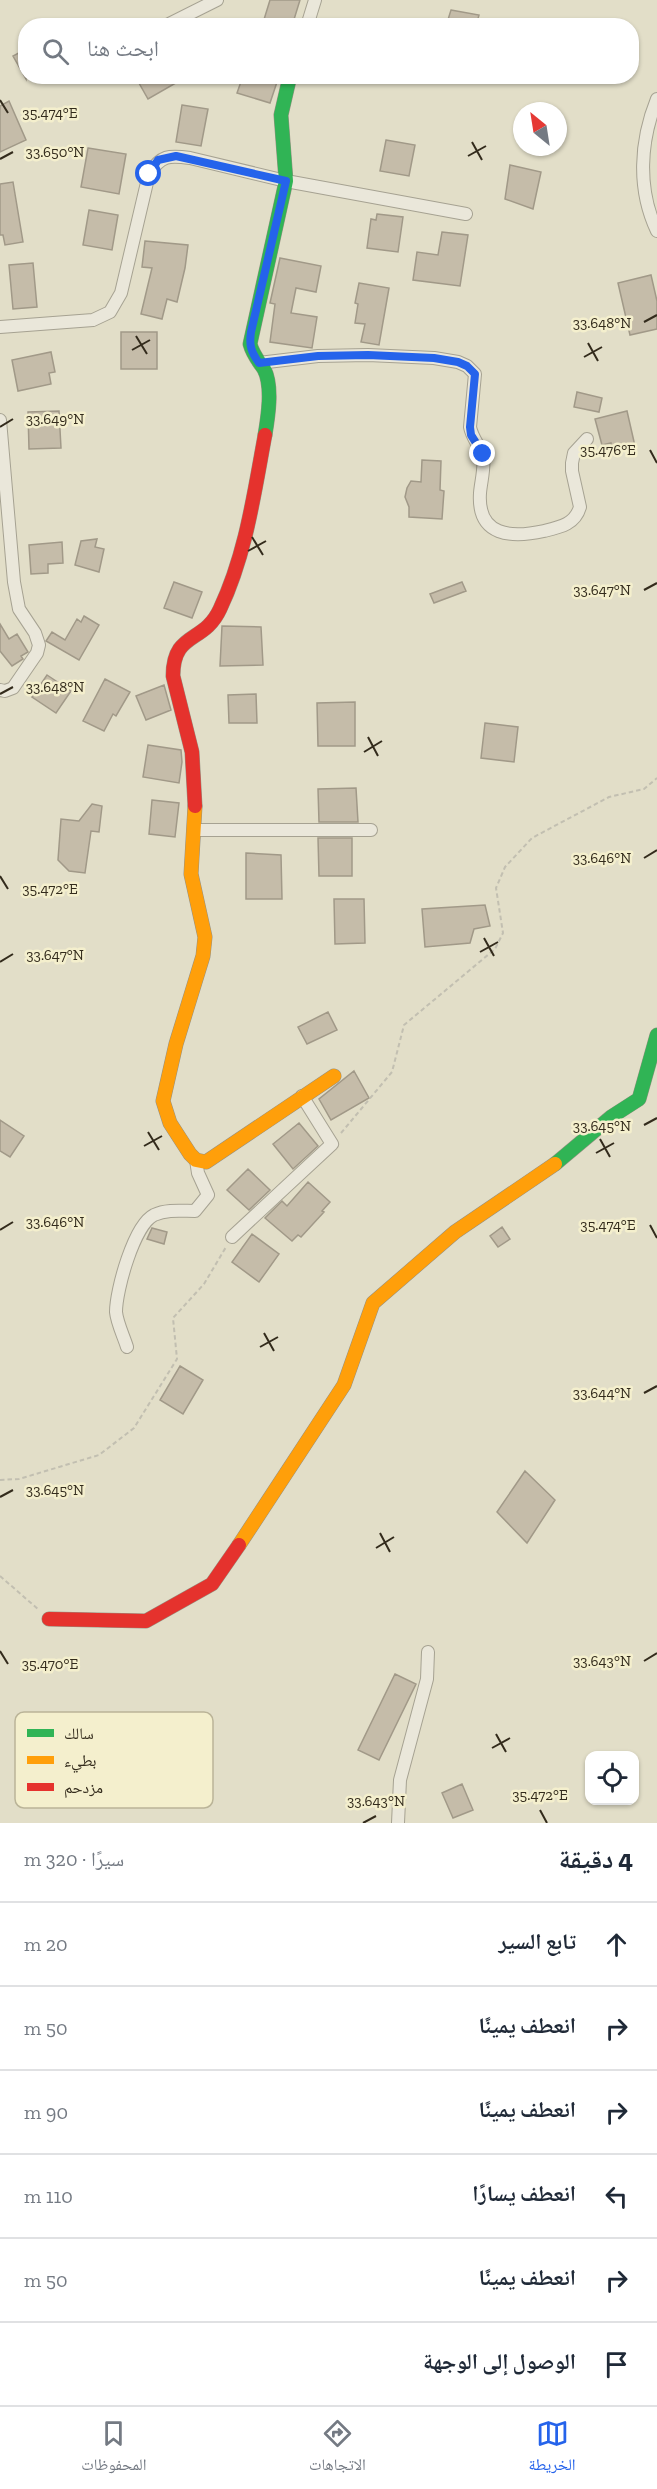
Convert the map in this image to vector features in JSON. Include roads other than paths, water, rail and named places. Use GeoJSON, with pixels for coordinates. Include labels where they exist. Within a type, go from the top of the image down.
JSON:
{"type":"FeatureCollection","features":[{"type":"Feature","properties":{"kind":"street"},"geometry":{"type":"LineString","coordinates":[[181,18],[217,0]]}},
{"type":"Feature","properties":{"kind":"street"},"geometry":{"type":"LineString","coordinates":[[309,18],[315,0]]}},
{"type":"Feature","properties":{"kind":"street"},"geometry":{"type":"LineString","coordinates":[[127,1347],[116,1313],[121,1281],[138,1233],[152,1216],[172,1210],[195,1211],[208,1195],[198,1173],[196,1160],[170,1123],[163,1101],[176,1044],[203,956],[205,937],[191,874],[194,830],[192,752],[173,676],[173,663],[176,651],[209,627],[220,609],[248,530],[270,408],[265,372],[250,344],[286,181],[281,115],[288,84]]}},
{"type":"Feature","properties":{"kind":"street"},"geometry":{"type":"LineString","coordinates":[[657,99],[643,154],[646,203],[657,231]]}},
{"type":"Feature","properties":{"kind":"street"},"geometry":{"type":"LineString","coordinates":[[0,327],[93,320],[110,312],[120,293],[149,174],[158,160],[176,156],[190,158],[286,181],[466,214]]}},
{"type":"Feature","properties":{"kind":"street"},"geometry":{"type":"LineString","coordinates":[[259,363],[318,356],[368,355],[448,359],[467,366],[475,374],[471,435],[483,454],[481,509],[486,521],[495,530],[507,535],[530,534],[572,522],[580,507],[572,471],[574,453],[587,439]]}},
{"type":"Feature","properties":{"kind":"street"},"geometry":{"type":"LineString","coordinates":[[0,420],[17,602],[35,633],[39,645],[38,653],[13,688],[5,692],[0,690]]}},
{"type":"Feature","properties":{"kind":"street"},"geometry":{"type":"LineString","coordinates":[[194,830],[372,830]]}},
{"type":"Feature","properties":{"kind":"street"},"geometry":{"type":"LineString","coordinates":[[49,1619],[146,1621],[212,1584],[283,1481],[344,1385],[374,1303],[455,1232],[554,1165],[612,1117],[639,1099],[657,1035]]}},
{"type":"Feature","properties":{"kind":"street"},"geometry":{"type":"LineString","coordinates":[[196,1160],[206,1162],[214,1158],[334,1076]]}},
{"type":"Feature","properties":{"kind":"street"},"geometry":{"type":"LineString","coordinates":[[232,1237],[332,1144],[302,1096]]}},
{"type":"Feature","properties":{"kind":"street"},"geometry":{"type":"LineString","coordinates":[[398,1823],[400,1780],[427,1679],[428,1652]]}}]}
